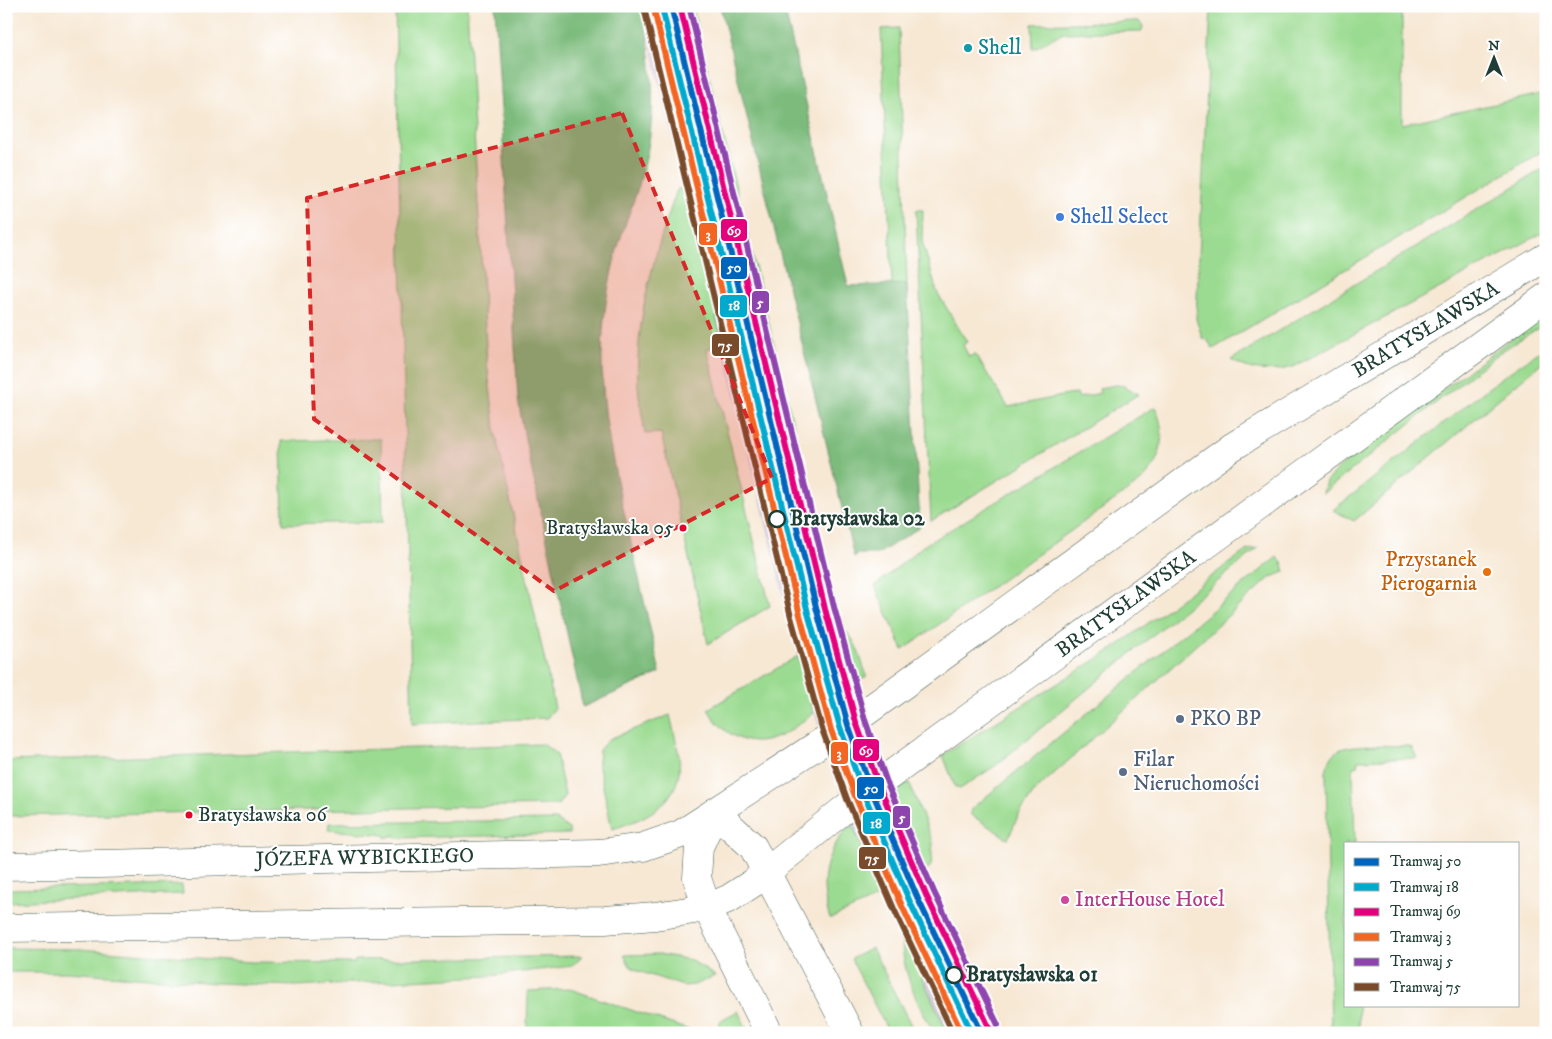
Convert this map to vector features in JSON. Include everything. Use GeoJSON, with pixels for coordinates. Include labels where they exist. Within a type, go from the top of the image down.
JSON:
{"type":"FeatureCollection","features":[{"type":"Feature","properties":{"kind":"street","name":"BRATYSŁAWSKA"},"geometry":{"type":"LineString","coordinates":[[716,812],[848,725],[1232,447],[1546,258]]}},
{"type":"Feature","properties":{"kind":"street","name":"BRATYSŁAWSKA"},"geometry":{"type":"LineString","coordinates":[[706,908],[730,898],[852,803],[1546,297]]}},
{"type":"Feature","properties":{"kind":"street","name":"JÓZEFA WYBICKIEGO"},"geometry":{"type":"LineString","coordinates":[[6,866],[599,854],[643,847],[681,834],[716,812]]}},
{"type":"Feature","properties":{"kind":"street"},"geometry":{"type":"LineString","coordinates":[[769,1033],[706,908],[697,878],[699,847],[716,812],[753,847],[850,1033]]}},
{"type":"Feature","properties":{"kind":"street"},"geometry":{"type":"LineString","coordinates":[[6,928],[596,920],[655,916],[706,908]]}},
{"type":"Feature","properties":{"kind":"highlighted area"},"geometry":{"type":"Polygon","coordinates":[[[622,113],[772,478],[554,591],[314,419],[307,198],[622,113]]]}},
{"type":"Feature","properties":{"kind":"shaded area"},"geometry":{"type":"Polygon","coordinates":[[[641,6],[680,6],[845,692],[882,801],[936,924],[989,1033],[948,1033],[883,895],[852,824],[830,765],[798,656],[641,6]]]}},
{"type":"Feature","properties":{"kind":"green space"},"geometry":{"type":"Polygon","coordinates":[[[395,6],[467,6],[487,363],[496,435],[555,708],[547,718],[412,724],[395,6]]]}},
{"type":"Feature","properties":{"kind":"green space"},"geometry":{"type":"Polygon","coordinates":[[[495,6],[641,6],[649,46],[652,107],[648,147],[644,167],[612,270],[605,311],[602,356],[604,405],[611,453],[660,673],[583,707],[518,399],[495,6]]]}},
{"type":"Feature","properties":{"kind":"green space"},"geometry":{"type":"Polygon","coordinates":[[[680,6],[692,6],[828,568],[822,579],[819,580],[680,6]]]}},
{"type":"Feature","properties":{"kind":"green space"},"geometry":{"type":"Polygon","coordinates":[[[720,6],[784,6],[848,286],[907,284],[920,527],[878,554],[858,554],[854,557],[720,6]]]}},
{"type":"Feature","properties":{"kind":"green space"},"geometry":{"type":"Polygon","coordinates":[[[1211,6],[1402,6],[1402,124],[1546,93],[1546,149],[1213,349],[1206,338],[1203,340],[1196,319],[1211,6]]]}},
{"type":"Feature","properties":{"kind":"green space"},"geometry":{"type":"Polygon","coordinates":[[[1139,21],[1143,26],[1142,31],[1062,33],[1033,49],[1032,24],[1139,21]]]}},
{"type":"Feature","properties":{"kind":"green space"},"geometry":{"type":"Polygon","coordinates":[[[899,28],[907,284],[892,285],[881,29],[899,28]]]}},
{"type":"Feature","properties":{"kind":"green space"},"geometry":{"type":"Polygon","coordinates":[[[1546,167],[1546,231],[1293,367],[1269,371],[1246,367],[1231,360],[1546,167]]]}},
{"type":"Feature","properties":{"kind":"green space"},"geometry":{"type":"Polygon","coordinates":[[[680,188],[687,192],[723,345],[707,349],[770,606],[708,644],[661,433],[645,434],[638,385],[640,335],[648,286],[669,214],[677,190],[680,188]]]}},
{"type":"Feature","properties":{"kind":"green space"},"geometry":{"type":"Polygon","coordinates":[[[916,210],[923,210],[922,241],[937,292],[967,342],[963,345],[969,357],[975,354],[1008,407],[1077,393],[1079,398],[1100,393],[1099,388],[1116,385],[1126,386],[1125,388],[1139,394],[931,521],[916,210]]]}},
{"type":"Feature","properties":{"kind":"green space"},"geometry":{"type":"Polygon","coordinates":[[[1546,313],[1546,323],[1497,354],[1323,493],[1326,481],[1347,461],[1546,313]]]}},
{"type":"Feature","properties":{"kind":"green space"},"geometry":{"type":"Polygon","coordinates":[[[1546,347],[1546,359],[1354,521],[1333,510],[1501,378],[1546,347]]]}},
{"type":"Feature","properties":{"kind":"green space"},"geometry":{"type":"Polygon","coordinates":[[[1155,407],[1161,428],[1161,447],[1153,465],[1140,482],[903,650],[875,586],[923,546],[1155,407]]]}},
{"type":"Feature","properties":{"kind":"green space"},"geometry":{"type":"Polygon","coordinates":[[[381,439],[383,522],[283,524],[281,441],[381,439]]]}},
{"type":"Feature","properties":{"kind":"green space"},"geometry":{"type":"Polygon","coordinates":[[[1258,548],[995,766],[960,789],[955,787],[943,755],[1113,649],[1247,550],[1258,548]]]}},
{"type":"Feature","properties":{"kind":"green space"},"geometry":{"type":"Polygon","coordinates":[[[1277,557],[1283,564],[1285,572],[1271,577],[1036,790],[1018,816],[1008,839],[971,815],[971,809],[1277,557]]]}},
{"type":"Feature","properties":{"kind":"green space"},"geometry":{"type":"Polygon","coordinates":[[[827,622],[837,625],[850,636],[858,650],[867,676],[845,692],[827,622]]]}},
{"type":"Feature","properties":{"kind":"green space"},"geometry":{"type":"Polygon","coordinates":[[[798,656],[814,713],[800,724],[775,738],[755,742],[736,737],[713,718],[708,709],[798,656]]]}},
{"type":"Feature","properties":{"kind":"green space"},"geometry":{"type":"Polygon","coordinates":[[[670,715],[679,757],[679,772],[676,785],[661,806],[638,820],[612,829],[598,763],[599,750],[609,739],[670,715]]]}},
{"type":"Feature","properties":{"kind":"green space"},"geometry":{"type":"Polygon","coordinates":[[[543,744],[556,754],[565,795],[558,805],[6,816],[6,761],[543,744]]]}},
{"type":"Feature","properties":{"kind":"green space"},"geometry":{"type":"Polygon","coordinates":[[[1364,745],[1407,746],[1412,748],[1417,758],[1358,760],[1357,766],[1353,767],[1355,842],[1344,842],[1344,1006],[1358,1006],[1359,1033],[1331,1033],[1326,771],[1329,762],[1338,751],[1347,747],[1364,745]]]}},
{"type":"Feature","properties":{"kind":"green space"},"geometry":{"type":"Polygon","coordinates":[[[909,782],[933,842],[931,866],[916,879],[882,801],[909,782]]]}},
{"type":"Feature","properties":{"kind":"green space"},"geometry":{"type":"Polygon","coordinates":[[[556,820],[569,829],[570,834],[397,838],[395,835],[385,838],[385,835],[328,830],[329,823],[556,820]]]}},
{"type":"Feature","properties":{"kind":"green space"},"geometry":{"type":"Polygon","coordinates":[[[852,824],[883,895],[830,919],[824,893],[826,868],[835,845],[852,824]]]}},
{"type":"Feature","properties":{"kind":"green space"},"geometry":{"type":"Polygon","coordinates":[[[182,885],[183,894],[6,902],[6,889],[182,885]]]}},
{"type":"Feature","properties":{"kind":"green space"},"geometry":{"type":"Polygon","coordinates":[[[902,935],[948,1033],[934,1033],[916,998],[904,961],[902,935]]]}},
{"type":"Feature","properties":{"kind":"green space"},"geometry":{"type":"Polygon","coordinates":[[[6,948],[80,949],[251,962],[355,963],[355,960],[582,956],[572,966],[488,976],[295,986],[215,983],[68,972],[6,972],[6,948]]]}},
{"type":"Feature","properties":{"kind":"green space"},"geometry":{"type":"Polygon","coordinates":[[[872,948],[915,1033],[889,1033],[851,959],[872,948]]]}},
{"type":"Feature","properties":{"kind":"green space"},"geometry":{"type":"Polygon","coordinates":[[[659,954],[691,960],[715,976],[694,985],[683,986],[638,971],[630,966],[624,955],[659,954]]]}},
{"type":"Feature","properties":{"kind":"green space"},"geometry":{"type":"Polygon","coordinates":[[[570,989],[689,1030],[691,1033],[527,1033],[528,991],[570,989]]]}},
{"type":"Feature","properties":{"kind":"green space"},"geometry":{"type":"Polygon","coordinates":[[[738,1011],[749,1033],[716,1033],[721,1020],[738,1011]]]}},
{"type":"Feature","properties":{"kind":"tram line","name":"50"},"geometry":{"type":"LineString","coordinates":[[671,6],[817,611],[848,725],[871,789],[918,899],[982,1033]]}},
{"type":"Feature","properties":{"kind":"tram line","name":"69"},"geometry":{"type":"LineString","coordinates":[[680,6],[825,609],[856,722],[879,786],[926,895],[990,1029]]}},
{"type":"Feature","properties":{"kind":"tram line","name":"5"},"geometry":{"type":"LineString","coordinates":[[689,6],[834,607],[865,720],[887,783],[934,892],[998,1025]]}},
{"type":"Feature","properties":{"kind":"tram line","name":"18"},"geometry":{"type":"LineString","coordinates":[[662,8],[808,613],[840,727],[863,792],[910,902],[972,1033]]}},
{"type":"Feature","properties":{"kind":"tram line","name":"3"},"geometry":{"type":"LineString","coordinates":[[654,10],[800,615],[831,730],[855,796],[902,906],[962,1033]]}},
{"type":"Feature","properties":{"kind":"tram line","name":"75"},"geometry":{"type":"LineString","coordinates":[[645,12],[791,617],[823,732],[847,799],[894,909],[953,1033]]}},
{"type":"Feature","properties":{"kind":"place","name":"Shell"},"geometry":{"type":"Point","coordinates":[968,48]}},
{"type":"Feature","properties":{"kind":"place","name":"Shell Select"},"geometry":{"type":"Point","coordinates":[1060,217]}},
{"type":"Feature","properties":{"kind":"place","name":"Bratysławska 02"},"geometry":{"type":"Point","coordinates":[777,519]}},
{"type":"Feature","properties":{"kind":"place","name":"Bratysławska 05"},"geometry":{"type":"Point","coordinates":[683,528]}},
{"type":"Feature","properties":{"kind":"place","name":"Przystanek Pierogarnia"},"geometry":{"type":"Point","coordinates":[1487,572]}},
{"type":"Feature","properties":{"kind":"place","name":"PKO BP"},"geometry":{"type":"Point","coordinates":[1180,719]}},
{"type":"Feature","properties":{"kind":"place","name":"Filar Nieruchomości"},"geometry":{"type":"Point","coordinates":[1123,772]}},
{"type":"Feature","properties":{"kind":"place","name":"Bratysławska 06"},"geometry":{"type":"Point","coordinates":[189,815]}},
{"type":"Feature","properties":{"kind":"place","name":"InterHouse Hotel"},"geometry":{"type":"Point","coordinates":[1065,900]}},
{"type":"Feature","properties":{"kind":"place","name":"Bratysławska 01"},"geometry":{"type":"Point","coordinates":[954,975]}}]}
